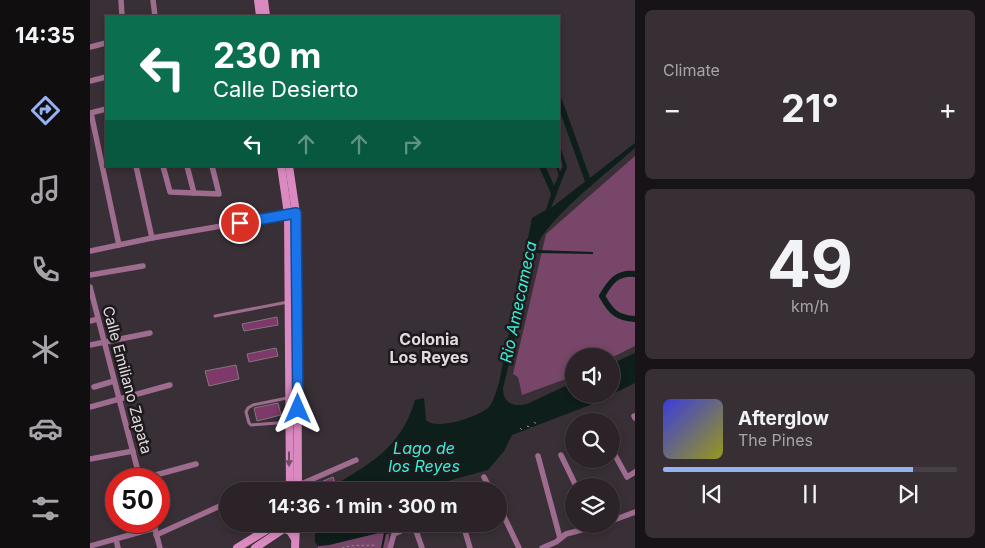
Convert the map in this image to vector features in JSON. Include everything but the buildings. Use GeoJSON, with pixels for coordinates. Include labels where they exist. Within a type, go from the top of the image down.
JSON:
{"type":"FeatureCollection","features":[{"type":"Feature","properties":{"kind":"main road"},"geometry":{"type":"LineString","coordinates":[[258,0],[260,15]]}},
{"type":"Feature","properties":{"kind":"main road"},"geometry":{"type":"LineString","coordinates":[[264,0],[266,15]]}},
{"type":"Feature","properties":{"kind":"main road"},"geometry":{"type":"LineString","coordinates":[[281,167],[288,188],[297,257],[293,302],[293,396],[298,482]]}},
{"type":"Feature","properties":{"kind":"main road"},"geometry":{"type":"LineString","coordinates":[[288,188],[289,167]]}},
{"type":"Feature","properties":{"kind":"main road"},"geometry":{"type":"LineString","coordinates":[[292,214],[288,257],[293,302]]}},
{"type":"Feature","properties":{"kind":"main road"},"geometry":{"type":"LineString","coordinates":[[288,257],[297,257]]}},
{"type":"Feature","properties":{"kind":"main road"},"geometry":{"type":"LineString","coordinates":[[291,482],[294,422]]}},
{"type":"Feature","properties":{"kind":"main road"},"geometry":{"type":"LineString","coordinates":[[237,548],[262,532]]}},
{"type":"Feature","properties":{"kind":"main road"},"geometry":{"type":"LineString","coordinates":[[255,548],[279,532]]}},
{"type":"Feature","properties":{"kind":"main road"},"geometry":{"type":"LineString","coordinates":[[292,532],[295,539]]}},
{"type":"Feature","properties":{"kind":"main road"},"geometry":{"type":"LineString","coordinates":[[295,532],[295,548]]}},
{"type":"Feature","properties":{"kind":"street"},"geometry":{"type":"LineString","coordinates":[[121,0],[122,15]]}},
{"type":"Feature","properties":{"kind":"street"},"geometry":{"type":"LineString","coordinates":[[153,0],[155,15]]}},
{"type":"Feature","properties":{"kind":"street"},"geometry":{"type":"LineString","coordinates":[[90,47],[105,43]]}},
{"type":"Feature","properties":{"kind":"street"},"geometry":{"type":"LineString","coordinates":[[90,81],[105,77]]}},
{"type":"Feature","properties":{"kind":"street"},"geometry":{"type":"LineString","coordinates":[[105,109],[90,113],[119,245]]}},
{"type":"Feature","properties":{"kind":"street"},"geometry":{"type":"LineString","coordinates":[[136,167],[152,238]]}},
{"type":"Feature","properties":{"kind":"street"},"geometry":{"type":"LineString","coordinates":[[162,167],[170,192],[219,194],[212,167]]}},
{"type":"Feature","properties":{"kind":"street"},"geometry":{"type":"LineString","coordinates":[[187,167],[194,193]]}},
{"type":"Feature","properties":{"kind":"street"},"geometry":{"type":"LineString","coordinates":[[90,251],[152,238],[292,214]]}},
{"type":"Feature","properties":{"kind":"street"},"geometry":{"type":"LineString","coordinates":[[90,275],[143,266]]}},
{"type":"Feature","properties":{"kind":"street","name":"Calle Emiliano Zapata"},"geometry":{"type":"LineString","coordinates":[[90,287],[138,468]]}},
{"type":"Feature","properties":{"kind":"street"},"geometry":{"type":"LineString","coordinates":[[90,321],[98,319]]}},
{"type":"Feature","properties":{"kind":"street"},"geometry":{"type":"LineString","coordinates":[[90,345],[150,332]]}},
{"type":"Feature","properties":{"kind":"street"},"geometry":{"type":"LineString","coordinates":[[94,387],[114,381]]}},
{"type":"Feature","properties":{"kind":"street"},"geometry":{"type":"LineString","coordinates":[[90,407],[170,385]]}},
{"type":"Feature","properties":{"kind":"street"},"geometry":{"type":"LineString","coordinates":[[90,459],[133,451]]}},
{"type":"Feature","properties":{"kind":"street"},"geometry":{"type":"LineString","coordinates":[[561,455],[572,478]]}},
{"type":"Feature","properties":{"kind":"street"},"geometry":{"type":"LineString","coordinates":[[538,456],[560,538]]}},
{"type":"Feature","properties":{"kind":"street"},"geometry":{"type":"LineString","coordinates":[[310,482],[356,460]]}},
{"type":"Feature","properties":{"kind":"street"},"geometry":{"type":"LineString","coordinates":[[170,471],[196,464]]}},
{"type":"Feature","properties":{"kind":"street"},"geometry":{"type":"LineString","coordinates":[[620,464],[627,477],[635,474]]}},
{"type":"Feature","properties":{"kind":"street"},"geometry":{"type":"LineString","coordinates":[[484,477],[486,482]]}},
{"type":"Feature","properties":{"kind":"street"},"geometry":{"type":"LineString","coordinates":[[170,526],[219,506]]}},
{"type":"Feature","properties":{"kind":"street"},"geometry":{"type":"LineString","coordinates":[[620,518],[635,512]]}},
{"type":"Feature","properties":{"kind":"street"},"geometry":{"type":"LineString","coordinates":[[507,523],[519,548]]}},
{"type":"Feature","properties":{"kind":"street"},"geometry":{"type":"LineString","coordinates":[[390,548],[394,534],[414,525],[422,548]]}},
{"type":"Feature","properties":{"kind":"street"},"geometry":{"type":"LineString","coordinates":[[465,532],[470,548]]}},
{"type":"Feature","properties":{"kind":"street"},"geometry":{"type":"LineString","coordinates":[[90,546],[150,533]]}},
{"type":"Feature","properties":{"kind":"street"},"geometry":{"type":"LineString","coordinates":[[156,533],[160,548]]}},
{"type":"Feature","properties":{"kind":"street"},"geometry":{"type":"LineString","coordinates":[[542,548],[569,533]]}},
{"type":"Feature","properties":{"kind":"street"},"geometry":{"type":"LineString","coordinates":[[116,539],[118,548]]}},
{"type":"Feature","properties":{"kind":"lane"},"geometry":{"type":"LineString","coordinates":[[216,316],[293,302]]}},
{"type":"Feature","properties":{"kind":"lane"},"geometry":{"type":"LineString","coordinates":[[293,396],[253,405],[246,412],[251,424],[294,422]]}},
{"type":"Feature","properties":{"kind":"path"},"geometry":{"type":"LineString","coordinates":[[534,422],[538,425]]}},
{"type":"Feature","properties":{"kind":"path"},"geometry":{"type":"LineString","coordinates":[[527,426],[532,428]]}},
{"type":"Feature","properties":{"kind":"path"},"geometry":{"type":"LineString","coordinates":[[520,428],[523,431]]}},
{"type":"Feature","properties":{"kind":"path"},"geometry":{"type":"LineString","coordinates":[[342,548],[354,544],[361,546],[376,545]]}},
{"type":"Feature","properties":{"kind":"shaded area"},"geometry":{"type":"Polygon","coordinates":[[[635,156],[635,346],[620,354],[620,348],[565,348],[565,379],[522,395],[518,377],[513,374],[546,234],[635,156]]]}},
{"type":"Feature","properties":{"kind":"shaded area"},"geometry":{"type":"Polygon","coordinates":[[[374,533],[389,534],[388,548],[318,548],[318,546],[329,545],[374,533]]]}},
{"type":"Feature","properties":{"kind":"water","name":"Lago de los Reyes"},"geometry":{"type":"Polygon","coordinates":[[[635,143],[635,148],[563,211],[541,239],[536,250],[593,252],[593,254],[536,253],[503,388],[507,401],[514,404],[527,404],[565,386],[565,403],[594,403],[512,435],[504,451],[488,470],[447,482],[339,482],[368,464],[391,444],[401,432],[415,400],[424,398],[426,420],[438,424],[466,419],[483,412],[490,406],[499,383],[532,218],[546,210],[563,166],[560,146],[567,167],[551,208],[635,143]]]}},
{"type":"Feature","properties":{"kind":"water","name":"Lago de los Reyes"},"geometry":{"type":"Polygon","coordinates":[[[635,353],[635,383],[620,390],[620,360],[635,353]]]}},
{"type":"Feature","properties":{"kind":"water"},"geometry":{"type":"Polygon","coordinates":[[[315,532],[392,532],[386,534],[383,548],[381,548],[384,533],[329,545],[318,546],[315,542],[315,532]]]}},
{"type":"Feature","properties":{"kind":"waterway"},"geometry":{"type":"LineString","coordinates":[[560,103],[589,184]]}},
{"type":"Feature","properties":{"kind":"waterway"},"geometry":{"type":"LineString","coordinates":[[542,167],[554,193]]}},
{"type":"Feature","properties":{"kind":"waterway"},"geometry":{"type":"LineString","coordinates":[[557,167],[560,176]]}},
{"type":"Feature","properties":{"kind":"waterway"},"geometry":{"type":"LineString","coordinates":[[635,274],[619,276],[608,286],[602,296],[608,306],[619,316],[635,319]]}},
{"type":"Feature","properties":{"kind":"district","name":"Colonia Los Reyes"},"geometry":{"type":"Point","coordinates":[429,348]}},
{"type":"Feature","properties":{"kind":"route"},"geometry":{"type":"LineString","coordinates":[[240,223],[296,213],[298,409]]}},
{"type":"Feature","properties":{"kind":"water label","name":"Rio Amecameca"},"geometry":{"type":"Point","coordinates":[518,302]}}]}
